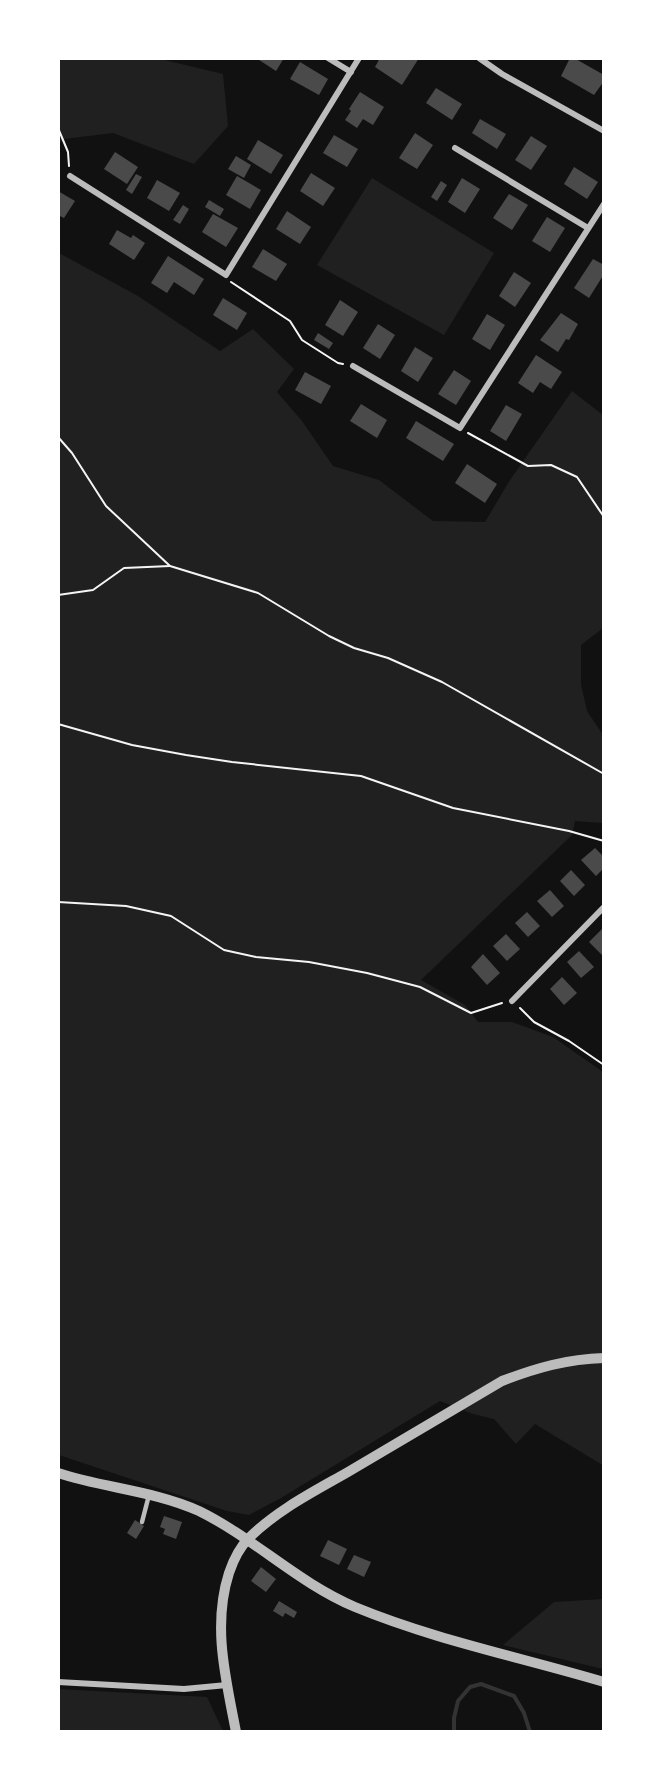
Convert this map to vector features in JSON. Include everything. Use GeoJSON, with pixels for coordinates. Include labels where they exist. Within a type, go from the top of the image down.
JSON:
{"type":"FeatureCollection","features":[{"type":"Feature","properties":{"kind":"street"},"geometry":{"type":"LineString","coordinates":[[328,58],[351,72]]}},
{"type":"Feature","properties":{"kind":"street"},"geometry":{"type":"LineString","coordinates":[[70,176],[226,275],[359,58]]}},
{"type":"Feature","properties":{"kind":"street"},"geometry":{"type":"LineString","coordinates":[[478,58],[603,131]]}},
{"type":"Feature","properties":{"kind":"street"},"geometry":{"type":"LineString","coordinates":[[455,148],[588,228]]}},
{"type":"Feature","properties":{"kind":"street"},"geometry":{"type":"LineString","coordinates":[[353,366],[460,428],[603,204]]}},
{"type":"Feature","properties":{"kind":"street"},"geometry":{"type":"LineString","coordinates":[[512,1000],[603,907]]}},
{"type":"Feature","properties":{"kind":"street"},"geometry":{"type":"LineString","coordinates":[[236,1731],[221,1643],[222,1608],[229,1572],[247,1540],[281,1512],[502,1381],[534,1368],[577,1359],[603,1358]]}},
{"type":"Feature","properties":{"kind":"street"},"geometry":{"type":"LineString","coordinates":[[58,1473],[196,1510],[216,1520],[332,1597],[357,1608],[474,1647],[603,1682]]}},
{"type":"Feature","properties":{"kind":"street"},"geometry":{"type":"LineString","coordinates":[[58,1682],[184,1689],[227,1685]]}},
{"type":"Feature","properties":{"kind":"lane"},"geometry":{"type":"LineString","coordinates":[[142,1522],[149,1496]]}},
{"type":"Feature","properties":{"kind":"path"},"geometry":{"type":"LineString","coordinates":[[58,128],[68,152],[70,176]]}},
{"type":"Feature","properties":{"kind":"path"},"geometry":{"type":"LineString","coordinates":[[226,275],[232,284],[290,321],[302,340],[338,363],[353,366]]}},
{"type":"Feature","properties":{"kind":"path"},"geometry":{"type":"LineString","coordinates":[[460,428],[528,466],[551,465],[577,477],[603,517]]}},
{"type":"Feature","properties":{"kind":"path"},"geometry":{"type":"LineString","coordinates":[[58,437],[72,453],[106,506],[170,566]]}},
{"type":"Feature","properties":{"kind":"path"},"geometry":{"type":"LineString","coordinates":[[58,595],[93,590],[124,568],[170,566],[258,593],[354,648],[388,658],[442,682],[603,774]]}},
{"type":"Feature","properties":{"kind":"path"},"geometry":{"type":"LineString","coordinates":[[58,724],[132,745],[186,755],[361,776],[453,808],[569,831],[603,841]]}},
{"type":"Feature","properties":{"kind":"path"},"geometry":{"type":"LineString","coordinates":[[58,903],[126,906],[171,916],[224,950],[256,957],[309,962],[367,973],[420,987],[471,1012],[512,1000],[534,1022],[569,1041],[603,1065]]}},
{"type":"Feature","properties":{"kind":"shaded area"},"geometry":{"type":"Polygon","coordinates":[[[59,59],[160,59],[223,74],[228,126],[194,164],[113,133],[64,139],[59,143],[59,59]]]}},
{"type":"Feature","properties":{"kind":"shaded area"},"geometry":{"type":"Polygon","coordinates":[[[372,178],[494,253],[444,335],[317,265],[372,178]]]}},
{"type":"Feature","properties":{"kind":"shaded area"},"geometry":{"type":"Polygon","coordinates":[[[59,253],[138,296],[220,351],[253,329],[294,369],[277,392],[302,421],[333,466],[379,480],[433,521],[485,522],[510,480],[572,391],[603,415],[603,628],[581,645],[581,684],[587,711],[603,735],[603,823],[575,821],[572,835],[421,980],[465,1005],[478,1022],[512,1022],[553,1037],[603,1072],[604,1466],[535,1424],[516,1444],[494,1419],[473,1414],[440,1401],[281,1498],[249,1515],[227,1511],[59,1455],[59,253]]]}},
{"type":"Feature","properties":{"kind":"shaded area"},"geometry":{"type":"Polygon","coordinates":[[[603,1599],[603,1669],[503,1645],[554,1602],[603,1599]]]}},
{"type":"Feature","properties":{"kind":"shaded area"},"geometry":{"type":"Polygon","coordinates":[[[58,1689],[207,1697],[223,1731],[59,1731],[58,1689]]]}},
{"type":"Feature","properties":{"kind":"building"},"geometry":{"type":"Polygon","coordinates":[[[256,58],[284,58],[276,71],[256,58]]]}},
{"type":"Feature","properties":{"kind":"building"},"geometry":{"type":"Polygon","coordinates":[[[380,58],[419,58],[402,85],[375,67],[380,58]]]}},
{"type":"Feature","properties":{"kind":"building"},"geometry":{"type":"Polygon","coordinates":[[[570,58],[604,75],[604,81],[594,95],[561,76],[570,58]]]}},
{"type":"Feature","properties":{"kind":"building"},"geometry":{"type":"Polygon","coordinates":[[[300,62],[328,79],[319,95],[290,79],[300,62]]]}},
{"type":"Feature","properties":{"kind":"building"},"geometry":{"type":"Polygon","coordinates":[[[436,88],[462,104],[452,120],[426,103],[436,88]]]}},
{"type":"Feature","properties":{"kind":"building"},"geometry":{"type":"Polygon","coordinates":[[[360,92],[384,107],[373,125],[363,119],[357,128],[345,120],[360,92]]]}},
{"type":"Feature","properties":{"kind":"building"},"geometry":{"type":"Polygon","coordinates":[[[480,119],[506,134],[497,149],[472,133],[480,119]]]}},
{"type":"Feature","properties":{"kind":"building"},"geometry":{"type":"Polygon","coordinates":[[[415,133],[433,145],[417,169],[399,158],[415,133]]]}},
{"type":"Feature","properties":{"kind":"building"},"geometry":{"type":"Polygon","coordinates":[[[334,135],[358,149],[347,167],[323,153],[334,135]]]}},
{"type":"Feature","properties":{"kind":"building"},"geometry":{"type":"Polygon","coordinates":[[[531,136],[547,146],[531,170],[515,160],[531,136]]]}},
{"type":"Feature","properties":{"kind":"building"},"geometry":{"type":"Polygon","coordinates":[[[258,140],[283,155],[271,174],[247,159],[258,140]]]}},
{"type":"Feature","properties":{"kind":"building"},"geometry":{"type":"Polygon","coordinates":[[[115,152],[138,167],[127,184],[104,169],[115,152]]]}},
{"type":"Feature","properties":{"kind":"building"},"geometry":{"type":"Polygon","coordinates":[[[236,156],[251,165],[244,178],[228,169],[236,156]]]}},
{"type":"Feature","properties":{"kind":"building"},"geometry":{"type":"Polygon","coordinates":[[[574,167],[598,182],[587,199],[564,184],[574,167]]]}},
{"type":"Feature","properties":{"kind":"building"},"geometry":{"type":"Polygon","coordinates":[[[311,173],[335,188],[323,206],[300,191],[311,173]]]}},
{"type":"Feature","properties":{"kind":"building"},"geometry":{"type":"Polygon","coordinates":[[[136,174],[142,177],[132,194],[126,190],[136,174]]]}},
{"type":"Feature","properties":{"kind":"building"},"geometry":{"type":"Polygon","coordinates":[[[237,176],[261,190],[250,209],[226,195],[237,176]]]}},
{"type":"Feature","properties":{"kind":"building"},"geometry":{"type":"Polygon","coordinates":[[[462,178],[480,189],[465,213],[448,202],[462,178]]]}},
{"type":"Feature","properties":{"kind":"building"},"geometry":{"type":"Polygon","coordinates":[[[157,180],[180,193],[169,211],[147,198],[157,180]]]}},
{"type":"Feature","properties":{"kind":"building"},"geometry":{"type":"Polygon","coordinates":[[[441,181],[447,185],[437,201],[431,197],[441,181]]]}},
{"type":"Feature","properties":{"kind":"building"},"geometry":{"type":"Polygon","coordinates":[[[58,191],[75,201],[64,218],[58,215],[58,191]]]}},
{"type":"Feature","properties":{"kind":"building"},"geometry":{"type":"Polygon","coordinates":[[[509,194],[528,205],[512,230],[493,218],[509,194]]]}},
{"type":"Feature","properties":{"kind":"building"},"geometry":{"type":"Polygon","coordinates":[[[209,200],[224,209],[220,216],[205,207],[209,200]]]}},
{"type":"Feature","properties":{"kind":"building"},"geometry":{"type":"Polygon","coordinates":[[[183,205],[189,209],[180,224],[173,220],[183,205]]]}},
{"type":"Feature","properties":{"kind":"building"},"geometry":{"type":"Polygon","coordinates":[[[287,211],[311,227],[300,244],[276,229],[287,211]]]}},
{"type":"Feature","properties":{"kind":"building"},"geometry":{"type":"Polygon","coordinates":[[[213,214],[238,228],[226,247],[202,232],[213,214]]]}},
{"type":"Feature","properties":{"kind":"building"},"geometry":{"type":"Polygon","coordinates":[[[547,217],[565,228],[550,252],[532,241],[547,217]]]}},
{"type":"Feature","properties":{"kind":"building"},"geometry":{"type":"Polygon","coordinates":[[[117,230],[131,238],[133,235],[145,243],[134,260],[109,244],[117,230]]]}},
{"type":"Feature","properties":{"kind":"building"},"geometry":{"type":"Polygon","coordinates":[[[263,249],[287,264],[276,281],[252,267],[263,249]]]}},
{"type":"Feature","properties":{"kind":"building"},"geometry":{"type":"Polygon","coordinates":[[[168,256],[204,279],[194,295],[174,282],[167,293],[151,283],[168,256]]]}},
{"type":"Feature","properties":{"kind":"building"},"geometry":{"type":"Polygon","coordinates":[[[593,259],[604,265],[604,274],[589,298],[574,288],[593,259]]]}},
{"type":"Feature","properties":{"kind":"building"},"geometry":{"type":"Polygon","coordinates":[[[514,272],[531,283],[515,307],[499,296],[514,272]]]}},
{"type":"Feature","properties":{"kind":"building"},"geometry":{"type":"Polygon","coordinates":[[[223,298],[247,313],[237,330],[213,315],[223,298]]]}},
{"type":"Feature","properties":{"kind":"building"},"geometry":{"type":"Polygon","coordinates":[[[340,300],[358,312],[343,336],[325,325],[340,300]]]}},
{"type":"Feature","properties":{"kind":"building"},"geometry":{"type":"Polygon","coordinates":[[[561,313],[578,324],[569,340],[566,339],[558,352],[540,340],[561,313]]]}},
{"type":"Feature","properties":{"kind":"building"},"geometry":{"type":"Polygon","coordinates":[[[487,314],[505,325],[490,350],[472,339],[487,314]]]}},
{"type":"Feature","properties":{"kind":"building"},"geometry":{"type":"Polygon","coordinates":[[[378,324],[395,335],[380,359],[363,348],[378,324]]]}},
{"type":"Feature","properties":{"kind":"building"},"geometry":{"type":"Polygon","coordinates":[[[318,333],[333,343],[329,349],[314,340],[318,333]]]}},
{"type":"Feature","properties":{"kind":"building"},"geometry":{"type":"Polygon","coordinates":[[[415,347],[433,358],[418,382],[401,371],[415,347]]]}},
{"type":"Feature","properties":{"kind":"building"},"geometry":{"type":"Polygon","coordinates":[[[536,355],[562,372],[551,389],[540,382],[533,393],[518,383],[536,355]]]}},
{"type":"Feature","properties":{"kind":"building"},"geometry":{"type":"Polygon","coordinates":[[[454,370],[471,381],[456,405],[438,394],[454,370]]]}},
{"type":"Feature","properties":{"kind":"building"},"geometry":{"type":"Polygon","coordinates":[[[305,372],[331,386],[321,404],[295,390],[305,372]]]}},
{"type":"Feature","properties":{"kind":"building"},"geometry":{"type":"Polygon","coordinates":[[[361,404],[387,420],[377,438],[350,421],[361,404]]]}},
{"type":"Feature","properties":{"kind":"building"},"geometry":{"type":"Polygon","coordinates":[[[506,405],[522,414],[506,441],[490,431],[506,405]]]}},
{"type":"Feature","properties":{"kind":"building"},"geometry":{"type":"Polygon","coordinates":[[[416,421],[454,444],[443,461],[406,438],[416,421]]]}},
{"type":"Feature","properties":{"kind":"building"},"geometry":{"type":"Polygon","coordinates":[[[467,464],[497,484],[485,503],[455,483],[467,464]]]}},
{"type":"Feature","properties":{"kind":"building"},"geometry":{"type":"Polygon","coordinates":[[[595,848],[604,857],[604,868],[596,876],[581,860],[595,848]]]}},
{"type":"Feature","properties":{"kind":"building"},"geometry":{"type":"Polygon","coordinates":[[[571,870],[585,885],[574,896],[560,881],[571,870]]]}},
{"type":"Feature","properties":{"kind":"building"},"geometry":{"type":"Polygon","coordinates":[[[550,890],[564,906],[552,917],[537,901],[550,890]]]}},
{"type":"Feature","properties":{"kind":"building"},"geometry":{"type":"Polygon","coordinates":[[[527,912],[540,926],[528,937],[515,923],[527,912]]]}},
{"type":"Feature","properties":{"kind":"building"},"geometry":{"type":"Polygon","coordinates":[[[602,929],[604,931],[604,957],[589,942],[602,929]]]}},
{"type":"Feature","properties":{"kind":"building"},"geometry":{"type":"Polygon","coordinates":[[[506,934],[520,949],[507,961],[493,946],[506,934]]]}},
{"type":"Feature","properties":{"kind":"building"},"geometry":{"type":"Polygon","coordinates":[[[579,951],[594,967],[581,978],[567,962],[579,951]]]}},
{"type":"Feature","properties":{"kind":"building"},"geometry":{"type":"Polygon","coordinates":[[[483,954],[500,973],[487,985],[471,967],[483,954]]]}},
{"type":"Feature","properties":{"kind":"building"},"geometry":{"type":"Polygon","coordinates":[[[562,977],[577,993],[564,1005],[550,989],[562,977]]]}},
{"type":"Feature","properties":{"kind":"building"},"geometry":{"type":"Polygon","coordinates":[[[164,1516],[182,1522],[176,1539],[163,1534],[165,1529],[160,1527],[164,1516]]]}},
{"type":"Feature","properties":{"kind":"building"},"geometry":{"type":"Polygon","coordinates":[[[135,1520],[144,1526],[136,1539],[127,1533],[135,1520]]]}},
{"type":"Feature","properties":{"kind":"building"},"geometry":{"type":"Polygon","coordinates":[[[328,1540],[347,1549],[339,1565],[320,1556],[328,1540]]]}},
{"type":"Feature","properties":{"kind":"building"},"geometry":{"type":"Polygon","coordinates":[[[354,1555],[371,1562],[364,1577],[347,1569],[354,1555]]]}},
{"type":"Feature","properties":{"kind":"building"},"geometry":{"type":"Polygon","coordinates":[[[261,1567],[276,1579],[266,1592],[251,1581],[261,1567]]]}},
{"type":"Feature","properties":{"kind":"building"},"geometry":{"type":"Polygon","coordinates":[[[279,1601],[297,1612],[294,1618],[285,1613],[283,1617],[273,1611],[279,1601]]]}},
{"type":"Feature","properties":{"kind":"waterway"},"geometry":{"type":"LineString","coordinates":[[454,1732],[458,1701],[470,1687],[481,1684],[514,1696],[524,1713],[530,1732]]}}]}
